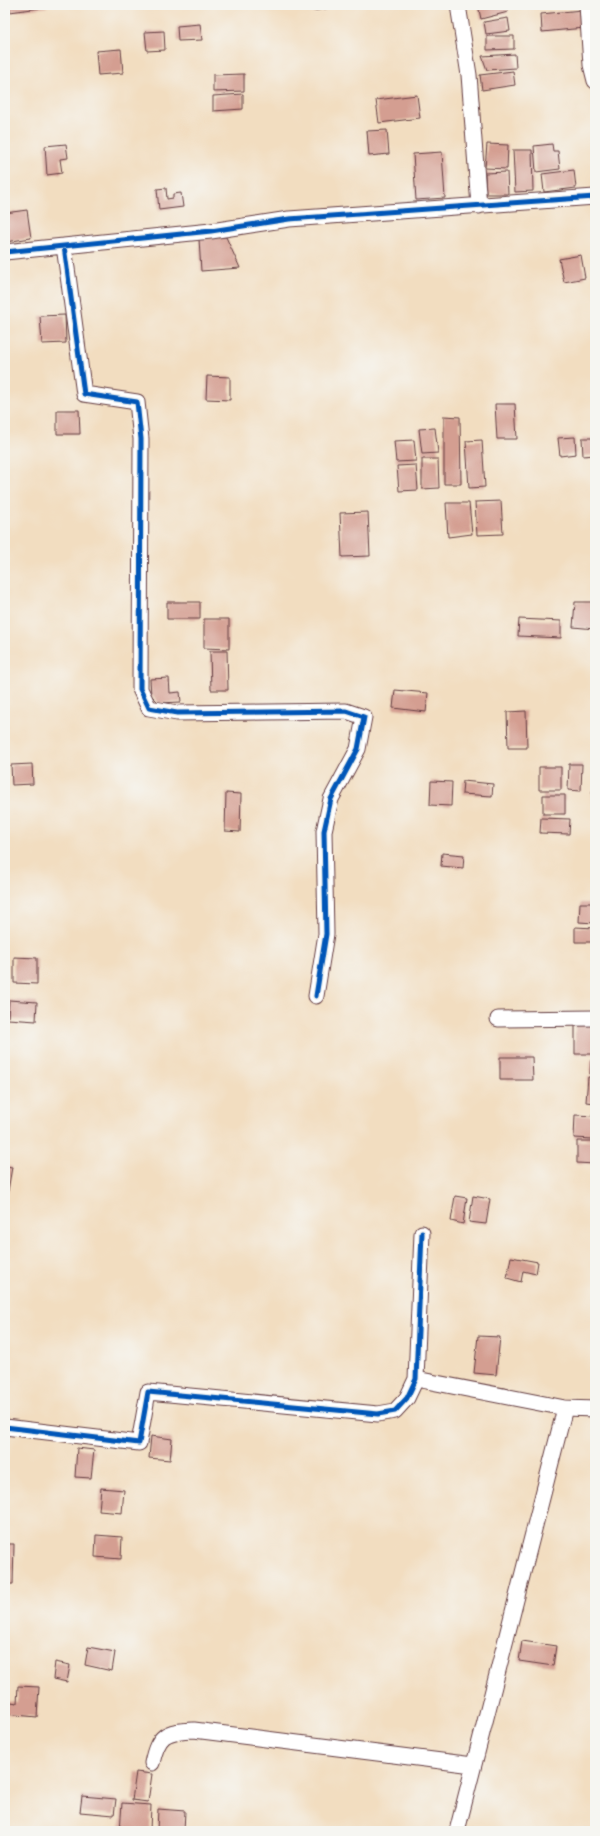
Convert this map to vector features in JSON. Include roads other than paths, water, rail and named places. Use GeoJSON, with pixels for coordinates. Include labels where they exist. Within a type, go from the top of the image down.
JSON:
{"type":"FeatureCollection","features":[{"type":"Feature","properties":{"kind":"street"},"geometry":{"type":"LineString","coordinates":[[458,5],[470,75],[479,206]]}},
{"type":"Feature","properties":{"kind":"street"},"geometry":{"type":"LineString","coordinates":[[587,5],[591,64],[595,81]]}},
{"type":"Feature","properties":{"kind":"street"},"geometry":{"type":"LineString","coordinates":[[5,252],[211,231],[289,219],[595,197]]}},
{"type":"Feature","properties":{"kind":"street"},"geometry":{"type":"LineString","coordinates":[[64,246],[84,394],[137,402],[141,439],[140,689],[149,708],[177,713],[346,711],[364,717],[358,749],[331,799],[324,831],[326,934],[316,996]]}},
{"type":"Feature","properties":{"kind":"street"},"geometry":{"type":"LineString","coordinates":[[498,1019],[595,1018]]}},
{"type":"Feature","properties":{"kind":"street"},"geometry":{"type":"LineString","coordinates":[[5,1427],[139,1443],[148,1392],[378,1414],[395,1411],[407,1398],[416,1379],[422,1233]]}},
{"type":"Feature","properties":{"kind":"street"},"geometry":{"type":"LineString","coordinates":[[416,1379],[565,1408],[595,1410]]}},
{"type":"Feature","properties":{"kind":"street"},"geometry":{"type":"LineString","coordinates":[[457,1831],[565,1408]]}},
{"type":"Feature","properties":{"kind":"street"},"geometry":{"type":"LineString","coordinates":[[152,1764],[156,1747],[164,1735],[178,1731],[194,1730],[473,1765]]}}]}
